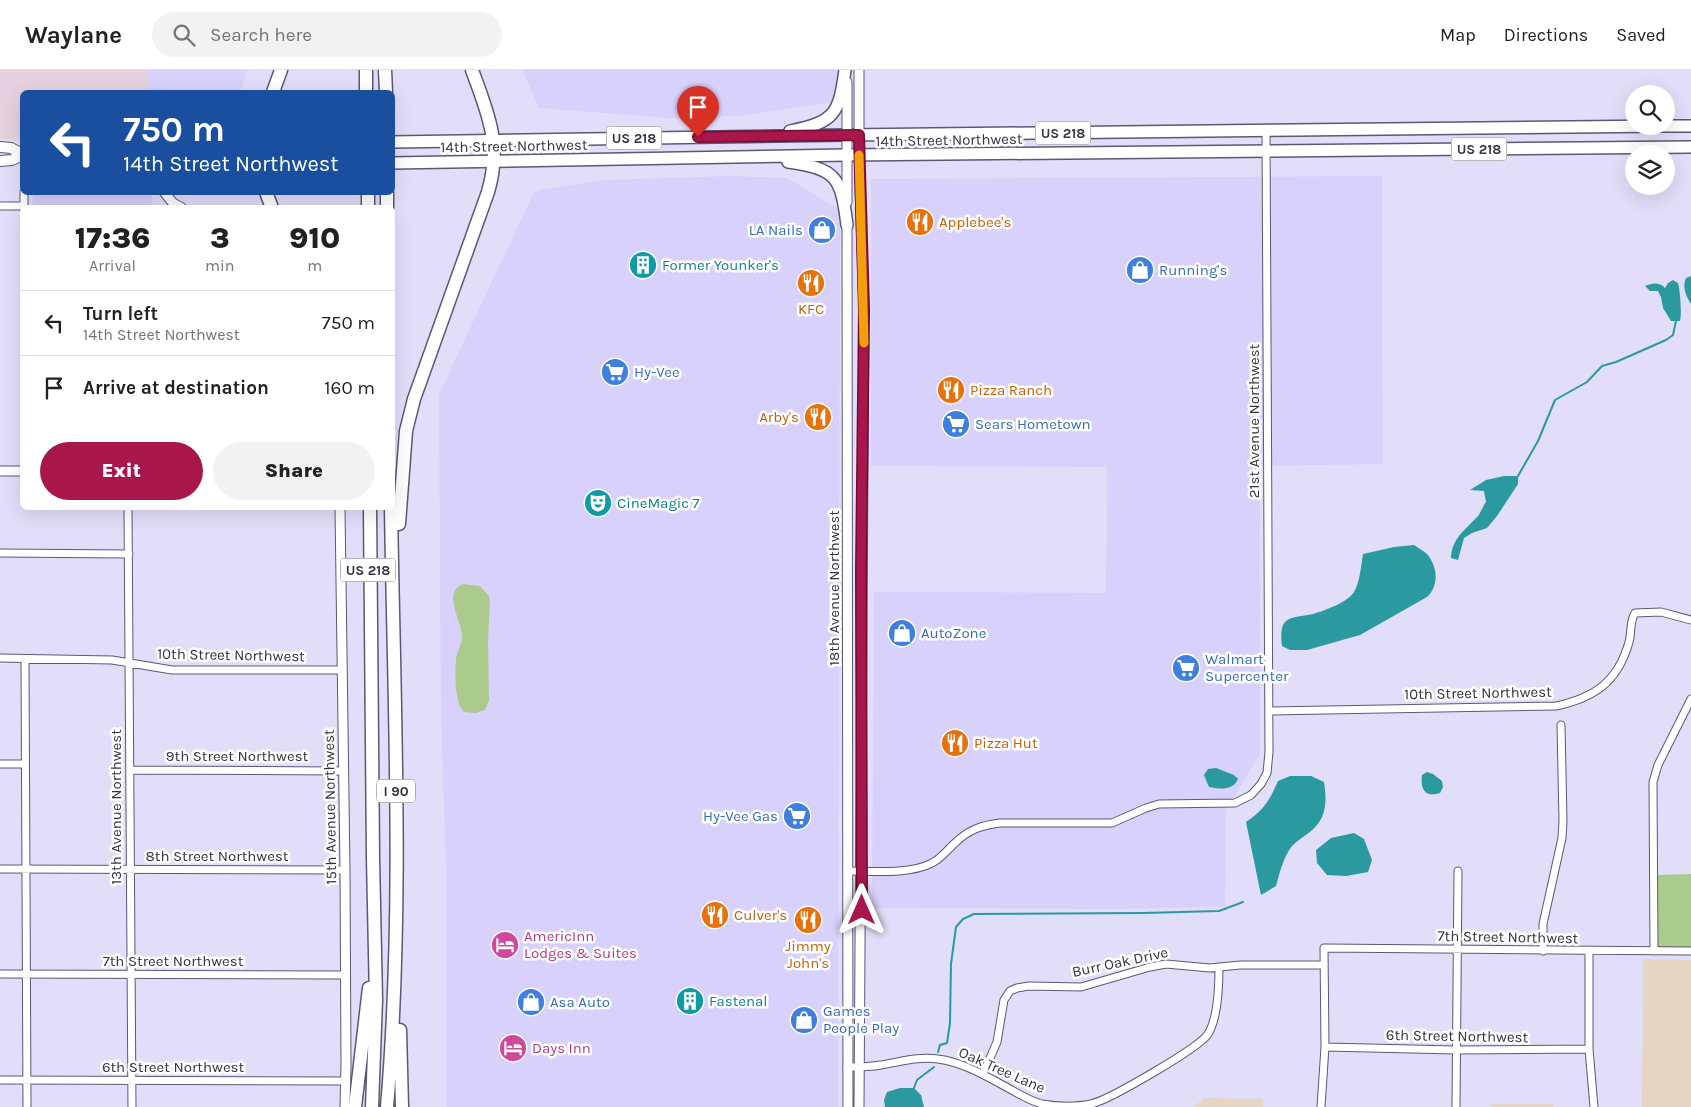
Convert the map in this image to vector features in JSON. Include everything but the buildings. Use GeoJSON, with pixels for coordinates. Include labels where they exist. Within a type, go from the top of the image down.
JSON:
{"type":"FeatureCollection","features":[{"type":"Feature","properties":{"kind":"highway"},"geometry":{"type":"LineString","coordinates":[[274,90],[281,70]]}},
{"type":"Feature","properties":{"kind":"highway"},"geometry":{"type":"LineString","coordinates":[[366,70],[366,90]]}},
{"type":"Feature","properties":{"kind":"highway"},"geometry":{"type":"LineString","coordinates":[[386,70],[386,90]]}},
{"type":"Feature","properties":{"kind":"highway"},"geometry":{"type":"LineString","coordinates":[[472,70],[489,118],[494,140],[494,160]]}},
{"type":"Feature","properties":{"kind":"highway","name":"US 218"},"geometry":{"type":"LineString","coordinates":[[393,632],[404,458],[410,416],[418,386],[488,192],[494,160]]}},
{"type":"Feature","properties":{"kind":"highway","name":"US 218"},"geometry":{"type":"LineString","coordinates":[[364,510],[371,632]]}},
{"type":"Feature","properties":{"kind":"highway","name":"I 90"},"geometry":{"type":"LineString","coordinates":[[370,510],[376,1026],[372,1107]]}},
{"type":"Feature","properties":{"kind":"highway","name":"I 90"},"geometry":{"type":"LineString","coordinates":[[387,1107],[396,950],[397,870],[391,510]]}},
{"type":"Feature","properties":{"kind":"highway"},"geometry":{"type":"LineString","coordinates":[[355,1107],[375,931]]}},
{"type":"Feature","properties":{"kind":"highway"},"geometry":{"type":"LineString","coordinates":[[396,950],[402,1107]]}},
{"type":"Feature","properties":{"kind":"main road"},"geometry":{"type":"LineString","coordinates":[[734,137],[791,131],[810,126],[827,118],[841,100],[846,70]]}},
{"type":"Feature","properties":{"kind":"main road","name":"US 218"},"geometry":{"type":"LineString","coordinates":[[1266,130],[1625,126]]}},
{"type":"Feature","properties":{"kind":"main road","name":"US 218"},"geometry":{"type":"LineString","coordinates":[[1675,126],[1691,126]]}},
{"type":"Feature","properties":{"kind":"main road","name":"14th Street Northwest"},"geometry":{"type":"LineString","coordinates":[[395,142],[1266,130]]}},
{"type":"Feature","properties":{"kind":"main road"},"geometry":{"type":"LineString","coordinates":[[0,147],[12,148],[20,153]]}},
{"type":"Feature","properties":{"kind":"main road","name":"US 218"},"geometry":{"type":"LineString","coordinates":[[1266,151],[1691,147]]}},
{"type":"Feature","properties":{"kind":"main road","name":"14th Street Northwest"},"geometry":{"type":"LineString","coordinates":[[395,163],[494,160],[1266,151]]}},
{"type":"Feature","properties":{"kind":"main road"},"geometry":{"type":"LineString","coordinates":[[0,160],[12,160],[20,155]]}},
{"type":"Feature","properties":{"kind":"main road"},"geometry":{"type":"LineString","coordinates":[[734,157],[789,162],[822,168],[832,175],[839,184],[844,197],[847,225]]}},
{"type":"Feature","properties":{"kind":"street","name":"18th Avenue Northwest"},"geometry":{"type":"LineString","coordinates":[[846,70],[848,1107]]}},
{"type":"Feature","properties":{"kind":"street","name":"18th Avenue Northwest"},"geometry":{"type":"LineString","coordinates":[[859,70],[859,156],[864,310],[861,572],[862,871],[859,1107]]}},
{"type":"Feature","properties":{"kind":"street","name":"21st Avenue Northwest"},"geometry":{"type":"LineString","coordinates":[[1266,130],[1269,711]]}},
{"type":"Feature","properties":{"kind":"street"},"geometry":{"type":"LineString","coordinates":[[166,195],[177,205]]}},
{"type":"Feature","properties":{"kind":"street"},"geometry":{"type":"LineString","coordinates":[[0,206],[20,207]]}},
{"type":"Feature","properties":{"kind":"street"},"geometry":{"type":"LineString","coordinates":[[0,471],[20,471]]}},
{"type":"Feature","properties":{"kind":"street","name":"13th Avenue Northwest"},"geometry":{"type":"LineString","coordinates":[[128,510],[132,1107]]}},
{"type":"Feature","properties":{"kind":"street","name":"15th Avenue Northwest"},"geometry":{"type":"LineString","coordinates":[[340,510],[345,870],[346,1081],[344,1107]]}},
{"type":"Feature","properties":{"kind":"street"},"geometry":{"type":"LineString","coordinates":[[0,554],[129,554]]}},
{"type":"Feature","properties":{"kind":"street","name":"10th Street Northwest"},"geometry":{"type":"LineString","coordinates":[[1269,711],[1556,706],[1576,702],[1598,691],[1611,678],[1624,660],[1631,636],[1630,621],[1635,613],[1661,612],[1691,620]]}},
{"type":"Feature","properties":{"kind":"street","name":"10th Street Northwest"},"geometry":{"type":"LineString","coordinates":[[0,658],[112,660],[172,670],[342,670]]}},
{"type":"Feature","properties":{"kind":"street"},"geometry":{"type":"LineString","coordinates":[[25,658],[27,1107]]}},
{"type":"Feature","properties":{"kind":"street"},"geometry":{"type":"LineString","coordinates":[[1654,951],[1653,782],[1658,766],[1691,699]]}},
{"type":"Feature","properties":{"kind":"street"},"geometry":{"type":"LineString","coordinates":[[847,871],[918,868],[932,863],[969,832],[983,825],[1000,822],[1112,823],[1159,804],[1220,804],[1242,800],[1258,788],[1266,773],[1269,752],[1269,711]]}},
{"type":"Feature","properties":{"kind":"street"},"geometry":{"type":"LineString","coordinates":[[1543,951],[1543,924],[1562,838],[1561,725]]}},
{"type":"Feature","properties":{"kind":"street"},"geometry":{"type":"LineString","coordinates":[[0,764],[25,764]]}},
{"type":"Feature","properties":{"kind":"street","name":"9th Street Northwest"},"geometry":{"type":"LineString","coordinates":[[130,770],[343,771]]}},
{"type":"Feature","properties":{"kind":"street","name":"8th Street Northwest"},"geometry":{"type":"LineString","coordinates":[[0,869],[345,870]]}},
{"type":"Feature","properties":{"kind":"street"},"geometry":{"type":"LineString","coordinates":[[1456,1107],[1458,871]]}},
{"type":"Feature","properties":{"kind":"street","name":"7th Street Northwest"},"geometry":{"type":"LineString","coordinates":[[1324,965],[1324,948],[1691,951]]}},
{"type":"Feature","properties":{"kind":"street"},"geometry":{"type":"LineString","coordinates":[[1589,951],[1589,1049],[1594,1107]]}},
{"type":"Feature","properties":{"kind":"street","name":"Burr Oak Drive"},"geometry":{"type":"LineString","coordinates":[[983,1074],[997,1042],[1004,1000],[1010,991],[1017,988],[1029,986],[1081,987],[1150,966],[1166,964],[1218,967],[1240,965],[1324,965]]}},
{"type":"Feature","properties":{"kind":"street"},"geometry":{"type":"LineString","coordinates":[[1321,1107],[1325,1047],[1324,965]]}},
{"type":"Feature","properties":{"kind":"street","name":"Oak Tree Lane"},"geometry":{"type":"LineString","coordinates":[[847,1067],[930,1058],[949,1061],[983,1074],[1029,1099],[1049,1105],[1085,1105],[1108,1098],[1134,1084],[1196,1046],[1207,1035],[1213,1020],[1218,990],[1218,967]]}},
{"type":"Feature","properties":{"kind":"street","name":"7th Street Northwest"},"geometry":{"type":"LineString","coordinates":[[0,974],[345,975]]}},
{"type":"Feature","properties":{"kind":"street","name":"6th Street Northwest"},"geometry":{"type":"LineString","coordinates":[[1325,1047],[1456,1050],[1589,1049]]}},
{"type":"Feature","properties":{"kind":"street","name":"6th Street Northwest"},"geometry":{"type":"LineString","coordinates":[[0,1080],[346,1081]]}},
{"type":"Feature","properties":{"kind":"shaded area"},"geometry":{"type":"Polygon","coordinates":[[[0,70],[147,70],[147,90],[20,90],[20,140],[0,139],[0,70]]]}},
{"type":"Feature","properties":{"kind":"shaded area"},"geometry":{"type":"Polygon","coordinates":[[[147,70],[247,70],[241,90],[147,90],[147,70]]]}},
{"type":"Feature","properties":{"kind":"shaded area"},"geometry":{"type":"Polygon","coordinates":[[[522,70],[838,70],[833,102],[738,116],[670,118],[539,108],[522,70]]]}},
{"type":"Feature","properties":{"kind":"shaded area"},"geometry":{"type":"Polygon","coordinates":[[[731,176],[787,178],[840,210],[838,1107],[446,1107],[446,864],[441,721],[439,394],[533,194],[539,190],[604,180],[731,176]]]}},
{"type":"Feature","properties":{"kind":"shaded area"},"geometry":{"type":"Polygon","coordinates":[[[1382,176],[1383,464],[1260,466],[1260,753],[1226,811],[1225,907],[1115,909],[872,908],[874,592],[1106,593],[1107,467],[871,466],[871,179],[1382,176]]]}},
{"type":"Feature","properties":{"kind":"shaded area"},"geometry":{"type":"Polygon","coordinates":[[[33,195],[152,195],[152,205],[32,205],[33,195]]]}},
{"type":"Feature","properties":{"kind":"shaded area"},"geometry":{"type":"Polygon","coordinates":[[[1691,276],[1691,304],[1686,295],[1684,285],[1686,278],[1691,276]]]}},
{"type":"Feature","properties":{"kind":"shaded area"},"geometry":{"type":"Polygon","coordinates":[[[1673,280],[1679,286],[1680,321],[1671,321],[1663,308],[1658,291],[1650,291],[1645,286],[1656,284],[1665,288],[1673,280]]]}},
{"type":"Feature","properties":{"kind":"shaded area"},"geometry":{"type":"Polygon","coordinates":[[[1504,476],[1518,476],[1518,484],[1487,528],[1464,538],[1458,560],[1451,558],[1457,540],[1478,516],[1486,502],[1484,491],[1470,490],[1486,480],[1504,476]]]}},
{"type":"Feature","properties":{"kind":"shaded area"},"geometry":{"type":"Polygon","coordinates":[[[1414,545],[1427,554],[1435,570],[1434,587],[1427,597],[1360,635],[1307,650],[1290,650],[1282,646],[1282,628],[1288,620],[1323,611],[1351,596],[1358,584],[1363,554],[1394,547],[1414,545]]]}},
{"type":"Feature","properties":{"kind":"shaded area"},"geometry":{"type":"Polygon","coordinates":[[[463,584],[480,586],[489,596],[490,602],[488,640],[489,701],[485,710],[476,713],[464,712],[458,702],[456,687],[456,659],[462,637],[453,601],[457,588],[463,584]]]}},
{"type":"Feature","properties":{"kind":"shaded area"},"geometry":{"type":"Polygon","coordinates":[[[1216,768],[1234,775],[1238,779],[1236,783],[1225,788],[1209,787],[1204,775],[1208,769],[1216,768]]]}},
{"type":"Feature","properties":{"kind":"shaded area"},"geometry":{"type":"Polygon","coordinates":[[[1427,772],[1442,781],[1443,787],[1440,793],[1427,793],[1423,788],[1422,775],[1427,772]]]}},
{"type":"Feature","properties":{"kind":"shaded area"},"geometry":{"type":"Polygon","coordinates":[[[1290,776],[1311,776],[1324,782],[1325,803],[1323,815],[1316,827],[1294,844],[1286,855],[1276,886],[1261,895],[1246,822],[1266,804],[1278,781],[1290,776]]]}},
{"type":"Feature","properties":{"kind":"shaded area"},"geometry":{"type":"Polygon","coordinates":[[[1354,833],[1364,839],[1372,860],[1368,872],[1346,876],[1327,875],[1317,863],[1316,850],[1331,838],[1354,833]]]}},
{"type":"Feature","properties":{"kind":"shaded area"},"geometry":{"type":"Polygon","coordinates":[[[1691,874],[1691,947],[1657,947],[1658,875],[1691,874]]]}},
{"type":"Feature","properties":{"kind":"shaded area"},"geometry":{"type":"Polygon","coordinates":[[[1643,959],[1691,960],[1691,1107],[1642,1107],[1643,959]]]}},
{"type":"Feature","properties":{"kind":"shaded area"},"geometry":{"type":"Polygon","coordinates":[[[900,1088],[914,1088],[921,1095],[924,1107],[885,1107],[884,1100],[887,1092],[900,1088]]]}},
{"type":"Feature","properties":{"kind":"shaded area"},"geometry":{"type":"Polygon","coordinates":[[[1204,1098],[1263,1099],[1263,1107],[1194,1107],[1204,1098]]]}},
{"type":"Feature","properties":{"kind":"shaded area"},"geometry":{"type":"Polygon","coordinates":[[[1491,1104],[1554,1104],[1554,1107],[1491,1107],[1491,1104]]]}},
{"type":"Feature","properties":{"kind":"waterway"},"geometry":{"type":"LineString","coordinates":[[1518,476],[1538,441],[1555,400],[1587,382],[1602,366],[1616,362],[1666,340],[1673,335],[1676,321]]}},
{"type":"Feature","properties":{"kind":"waterway"},"geometry":{"type":"LineString","coordinates":[[938,1052],[940,1045],[947,1043],[950,1023],[951,964],[956,927],[963,919],[974,914],[1219,911],[1243,902]]}},
{"type":"Feature","properties":{"kind":"waterway"},"geometry":{"type":"LineString","coordinates":[[914,1088],[917,1080],[934,1067]]}},
{"type":"Feature","properties":{"kind":"slow traffic"},"geometry":{"type":"LineString","coordinates":[[859,155],[864,343]]}},
{"type":"Feature","properties":{"kind":"place","name":"Applebee's"},"geometry":{"type":"Point","coordinates":[920,222]}},
{"type":"Feature","properties":{"kind":"place","name":"LA Nails"},"geometry":{"type":"Point","coordinates":[822,230]}},
{"type":"Feature","properties":{"kind":"place","name":"Former Younker's"},"geometry":{"type":"Point","coordinates":[643,265]}},
{"type":"Feature","properties":{"kind":"place","name":"Running's"},"geometry":{"type":"Point","coordinates":[1140,270]}},
{"type":"Feature","properties":{"kind":"place","name":"KFC"},"geometry":{"type":"Point","coordinates":[811,283]}},
{"type":"Feature","properties":{"kind":"place","name":"Hy-Vee"},"geometry":{"type":"Point","coordinates":[615,372]}},
{"type":"Feature","properties":{"kind":"place","name":"Pizza Ranch"},"geometry":{"type":"Point","coordinates":[951,390]}},
{"type":"Feature","properties":{"kind":"place","name":"Arby's"},"geometry":{"type":"Point","coordinates":[818,417]}},
{"type":"Feature","properties":{"kind":"place","name":"Sears Hometown"},"geometry":{"type":"Point","coordinates":[956,424]}},
{"type":"Feature","properties":{"kind":"place","name":"CineMagic 7"},"geometry":{"type":"Point","coordinates":[598,503]}},
{"type":"Feature","properties":{"kind":"place","name":"AutoZone"},"geometry":{"type":"Point","coordinates":[902,633]}},
{"type":"Feature","properties":{"kind":"place","name":"Walmart Supercenter"},"geometry":{"type":"Point","coordinates":[1186,668]}},
{"type":"Feature","properties":{"kind":"place","name":"Pizza Hut"},"geometry":{"type":"Point","coordinates":[955,743]}},
{"type":"Feature","properties":{"kind":"place","name":"Hy-Vee Gas"},"geometry":{"type":"Point","coordinates":[797,816]}},
{"type":"Feature","properties":{"kind":"place","name":"Culver's"},"geometry":{"type":"Point","coordinates":[715,915]}},
{"type":"Feature","properties":{"kind":"place","name":"Jimmy John's"},"geometry":{"type":"Point","coordinates":[808,920]}},
{"type":"Feature","properties":{"kind":"place","name":"AmericInn Lodges & Suites"},"geometry":{"type":"Point","coordinates":[505,945]}},
{"type":"Feature","properties":{"kind":"place","name":"Fastenal"},"geometry":{"type":"Point","coordinates":[690,1001]}},
{"type":"Feature","properties":{"kind":"place","name":"Asa Auto"},"geometry":{"type":"Point","coordinates":[531,1002]}},
{"type":"Feature","properties":{"kind":"place","name":"Games People Play"},"geometry":{"type":"Point","coordinates":[804,1020]}},
{"type":"Feature","properties":{"kind":"place","name":"Days Inn"},"geometry":{"type":"Point","coordinates":[513,1048]}},
{"type":"Feature","properties":{"kind":"route"},"geometry":{"type":"LineString","coordinates":[[698,137],[859,135],[864,310],[861,572],[862,910]]}}]}
